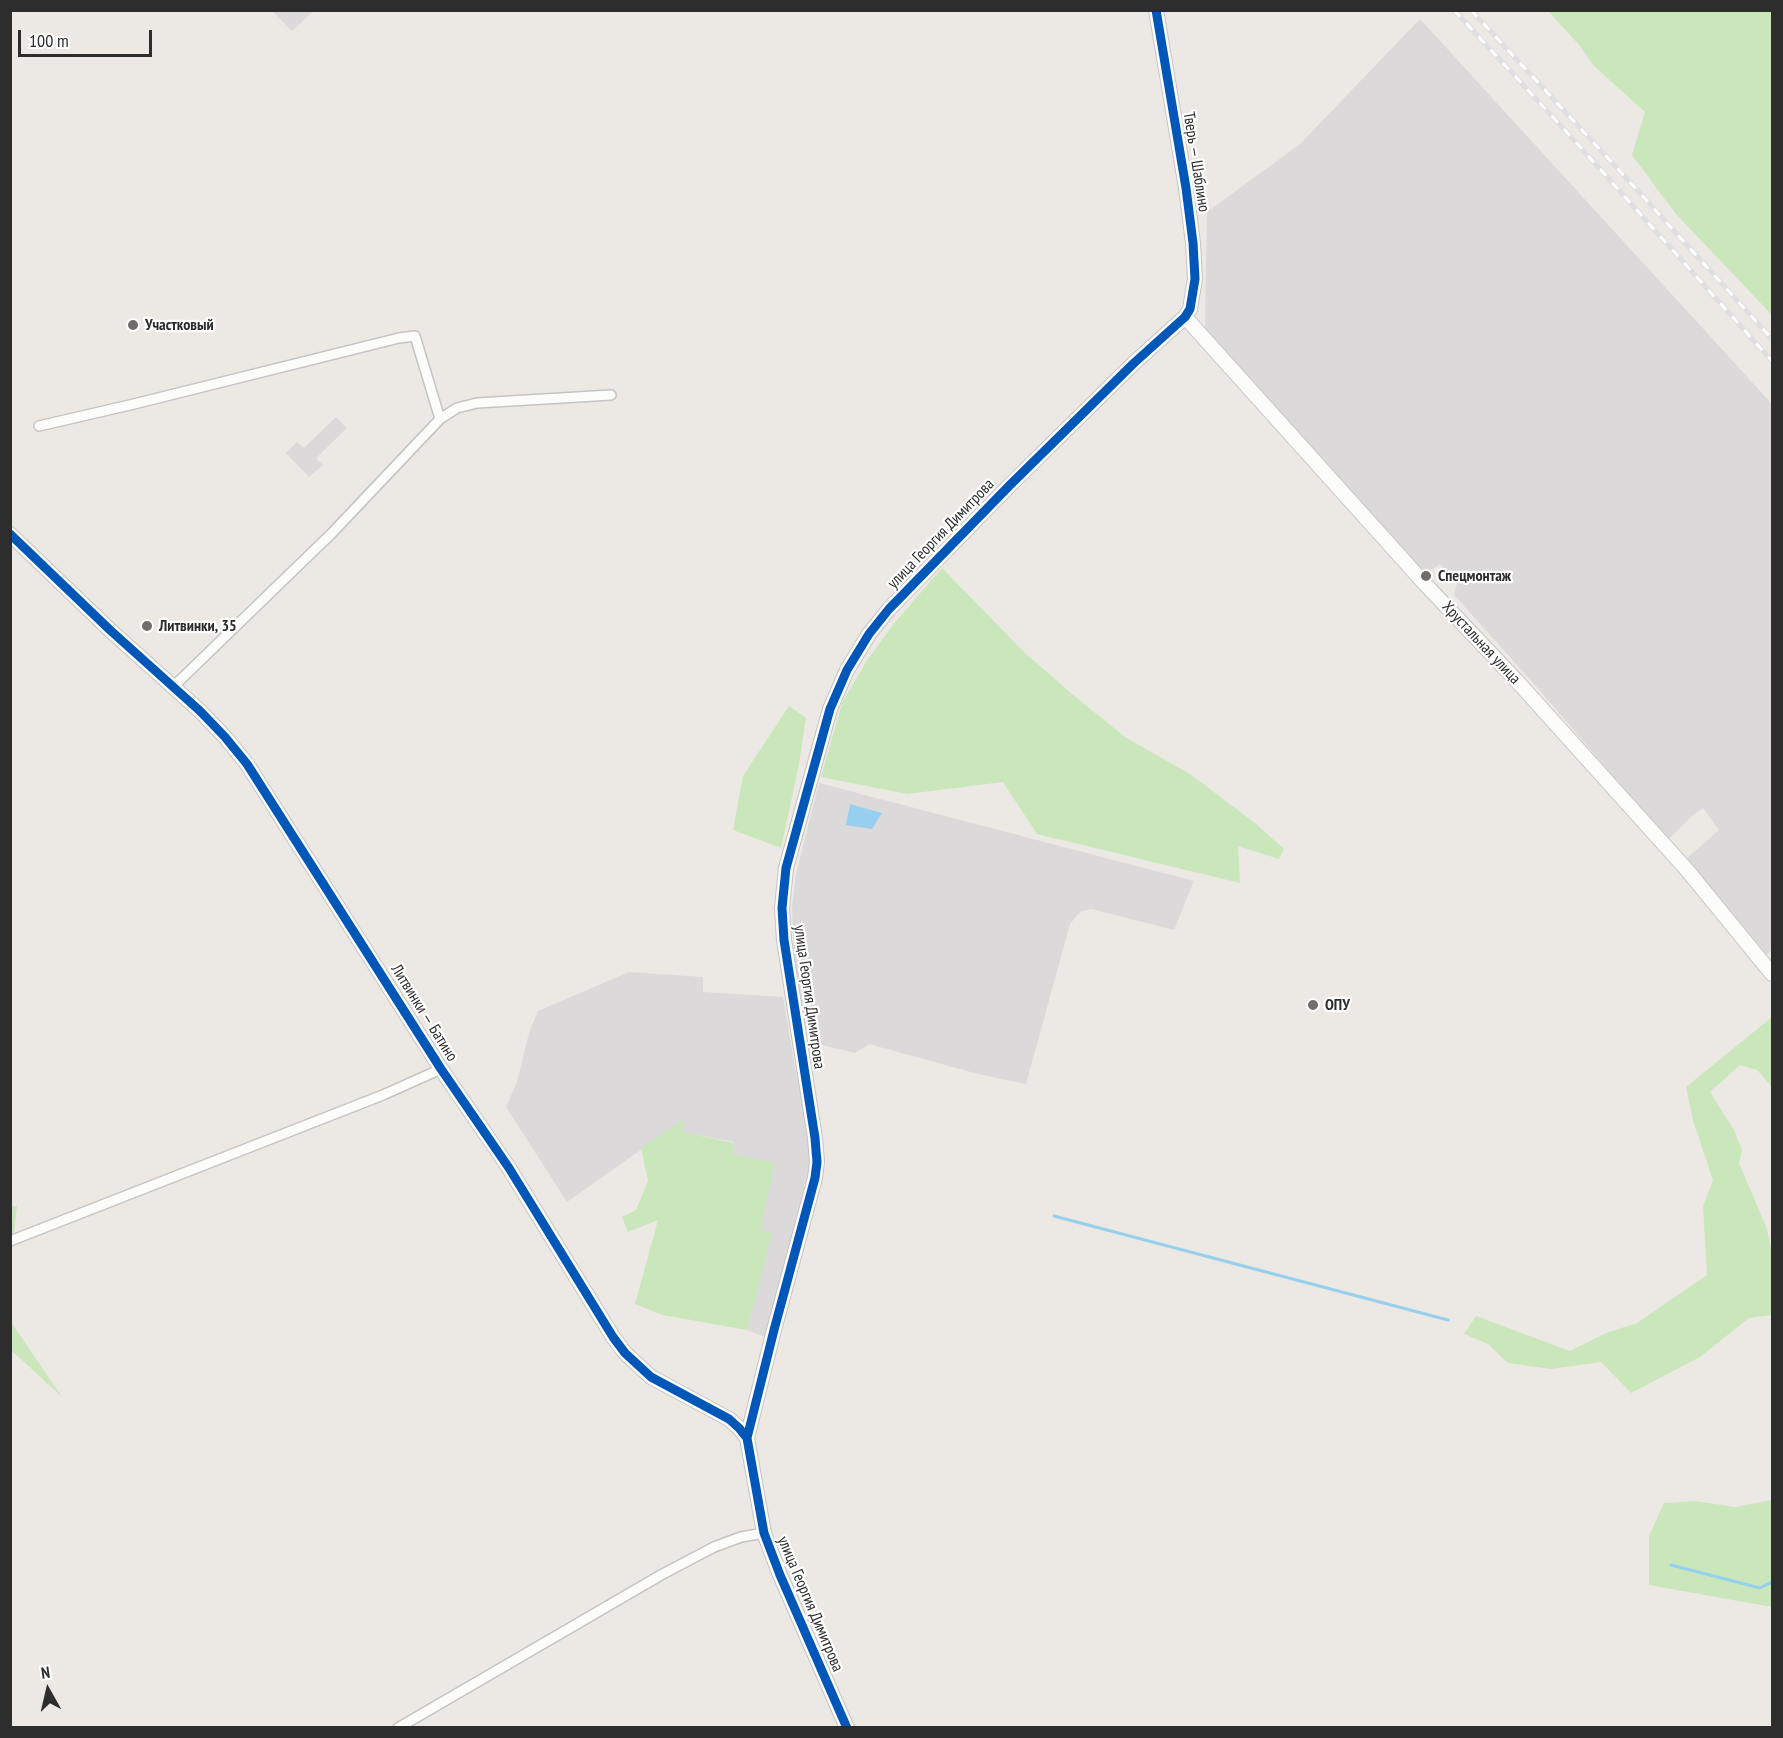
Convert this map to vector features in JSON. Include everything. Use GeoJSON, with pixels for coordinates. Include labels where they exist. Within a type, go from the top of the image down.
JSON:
{"type":"FeatureCollection","features":[{"type":"Feature","properties":{"kind":"street","name":"Тверь — Шаблино"},"geometry":{"type":"LineString","coordinates":[[1156,10],[1193,243],[1194,289],[1191,306],[1185,317]]}},
{"type":"Feature","properties":{"kind":"street","name":"Хрустальная улица"},"geometry":{"type":"LineString","coordinates":[[1185,317],[1425,584],[1587,758],[1687,870],[1773,974]]}},
{"type":"Feature","properties":{"kind":"street","name":"улица Георгия Димитрова"},"geometry":{"type":"LineString","coordinates":[[847,1728],[764,1533],[747,1438],[815,1178],[816,1148],[785,948],[783,900],[788,860],[834,699],[857,652],[889,609],[1010,484],[1117,379],[1185,317]]}},
{"type":"Feature","properties":{"kind":"street"},"geometry":{"type":"LineString","coordinates":[[39,426],[415,336],[440,419]]}},
{"type":"Feature","properties":{"kind":"street"},"geometry":{"type":"LineString","coordinates":[[174,686],[332,533],[440,419],[458,408],[477,403],[611,395]]}},
{"type":"Feature","properties":{"kind":"street","name":"Литвинки — Батино"},"geometry":{"type":"LineString","coordinates":[[10,534],[110,630],[174,686],[225,737],[261,783],[441,1069],[509,1168],[625,1353],[651,1377],[729,1419],[747,1438]]}},
{"type":"Feature","properties":{"kind":"street"},"geometry":{"type":"LineString","coordinates":[[10,1241],[383,1095],[441,1069]]}},
{"type":"Feature","properties":{"kind":"street"},"geometry":{"type":"LineString","coordinates":[[398,1728],[714,1547],[764,1533]]}},
{"type":"Feature","properties":{"kind":"shaded area"},"geometry":{"type":"Polygon","coordinates":[[[272,11],[313,11],[292,31],[272,11]]]}},
{"type":"Feature","properties":{"kind":"shaded area"},"geometry":{"type":"Polygon","coordinates":[[[1420,19],[1772,404],[1772,949],[1767,955],[1685,860],[1719,830],[1703,808],[1669,839],[1454,595],[1457,585],[1440,564],[1426,574],[1205,328],[1207,212],[1300,144],[1420,19]]]}},
{"type":"Feature","properties":{"kind":"shaded area"},"geometry":{"type":"Polygon","coordinates":[[[336,417],[347,428],[316,458],[323,465],[309,477],[286,453],[297,442],[304,448],[336,417]]]}},
{"type":"Feature","properties":{"kind":"shaded area"},"geometry":{"type":"Polygon","coordinates":[[[819,783],[1194,881],[1174,930],[1091,909],[1080,912],[1070,924],[1026,1084],[978,1074],[869,1044],[855,1053],[814,1043],[807,1033],[794,953],[792,907],[796,874],[819,783]]]}},
{"type":"Feature","properties":{"kind":"shaded area"},"geometry":{"type":"Polygon","coordinates":[[[629,972],[703,977],[703,992],[783,997],[808,1128],[810,1168],[765,1337],[747,1330],[771,1233],[759,1229],[731,1154],[734,1142],[681,1132],[683,1120],[567,1202],[506,1107],[517,1082],[529,1033],[538,1011],[629,972]]]}},
{"type":"Feature","properties":{"kind":"green space"},"geometry":{"type":"Polygon","coordinates":[[[1548,11],[1772,11],[1772,315],[1676,214],[1632,155],[1645,112],[1593,65],[1580,46],[1548,11]]]}},
{"type":"Feature","properties":{"kind":"green space"},"geometry":{"type":"Polygon","coordinates":[[[942,568],[1025,653],[1072,694],[1125,737],[1190,774],[1255,823],[1284,849],[1279,859],[1238,846],[1240,883],[1037,834],[1003,782],[907,794],[821,777],[842,703],[866,662],[892,626],[942,568]]]}},
{"type":"Feature","properties":{"kind":"green space"},"geometry":{"type":"Polygon","coordinates":[[[789,706],[806,718],[799,764],[781,848],[733,830],[743,776],[789,706]]]}},
{"type":"Feature","properties":{"kind":"green space"},"geometry":{"type":"Polygon","coordinates":[[[1772,1017],[1772,1087],[1757,1070],[1740,1065],[1710,1092],[1734,1130],[1742,1150],[1739,1163],[1767,1229],[1772,1252],[1772,1315],[1749,1318],[1700,1357],[1631,1393],[1601,1362],[1551,1369],[1508,1363],[1488,1344],[1464,1334],[1476,1316],[1570,1351],[1606,1333],[1637,1323],[1707,1275],[1703,1206],[1713,1180],[1693,1120],[1686,1087],[1772,1017]]]}},
{"type":"Feature","properties":{"kind":"green space"},"geometry":{"type":"Polygon","coordinates":[[[684,1119],[682,1132],[734,1143],[732,1154],[775,1163],[760,1229],[772,1233],[747,1330],[663,1315],[635,1304],[658,1220],[628,1232],[622,1217],[636,1210],[648,1181],[641,1148],[684,1119]]]}},
{"type":"Feature","properties":{"kind":"green space"},"geometry":{"type":"Polygon","coordinates":[[[11,1206],[17,1206],[14,1233],[11,1234],[11,1206]]]}},
{"type":"Feature","properties":{"kind":"green space"},"geometry":{"type":"Polygon","coordinates":[[[11,1322],[62,1397],[11,1350],[11,1322]]]}},
{"type":"Feature","properties":{"kind":"green space"},"geometry":{"type":"Polygon","coordinates":[[[1772,1500],[1772,1607],[1649,1585],[1649,1536],[1664,1503],[1695,1501],[1735,1507],[1772,1500]]]}},
{"type":"Feature","properties":{"kind":"water"},"geometry":{"type":"Polygon","coordinates":[[[850,804],[882,813],[872,829],[846,825],[850,804]]]}},
{"type":"Feature","properties":{"kind":"waterway"},"geometry":{"type":"LineString","coordinates":[[1054,1216],[1448,1320]]}},
{"type":"Feature","properties":{"kind":"waterway"},"geometry":{"type":"LineString","coordinates":[[1671,1565],[1760,1588],[1772,1582]]}},
{"type":"Feature","properties":{"kind":"railway"},"geometry":{"type":"LineString","coordinates":[[1454,10],[1772,361]]}},
{"type":"Feature","properties":{"kind":"railway"},"geometry":{"type":"LineString","coordinates":[[1471,10],[1772,339]]}},
{"type":"Feature","properties":{"kind":"cycle path"},"geometry":{"type":"LineString","coordinates":[[847,1728],[764,1533],[747,1438],[815,1178],[817,1162],[784,940],[782,908],[786,868],[830,709],[847,670],[869,634],[889,609],[1010,485],[1134,363],[1185,317],[1190,309],[1195,279],[1193,243],[1156,10]]}},
{"type":"Feature","properties":{"kind":"cycle path"},"geometry":{"type":"LineString","coordinates":[[10,534],[110,630],[200,711],[247,764],[441,1069],[509,1168],[625,1353],[651,1377],[729,1419],[747,1438]]}},
{"type":"Feature","properties":{"kind":"place","name":"Участковый"},"geometry":{"type":"Point","coordinates":[133,325]}},
{"type":"Feature","properties":{"kind":"place","name":"Спецмонтаж"},"geometry":{"type":"Point","coordinates":[1426,576]}},
{"type":"Feature","properties":{"kind":"place","name":"Литвинки, 35"},"geometry":{"type":"Point","coordinates":[147,626]}},
{"type":"Feature","properties":{"kind":"place","name":"ОПУ"},"geometry":{"type":"Point","coordinates":[1313,1005]}}]}
